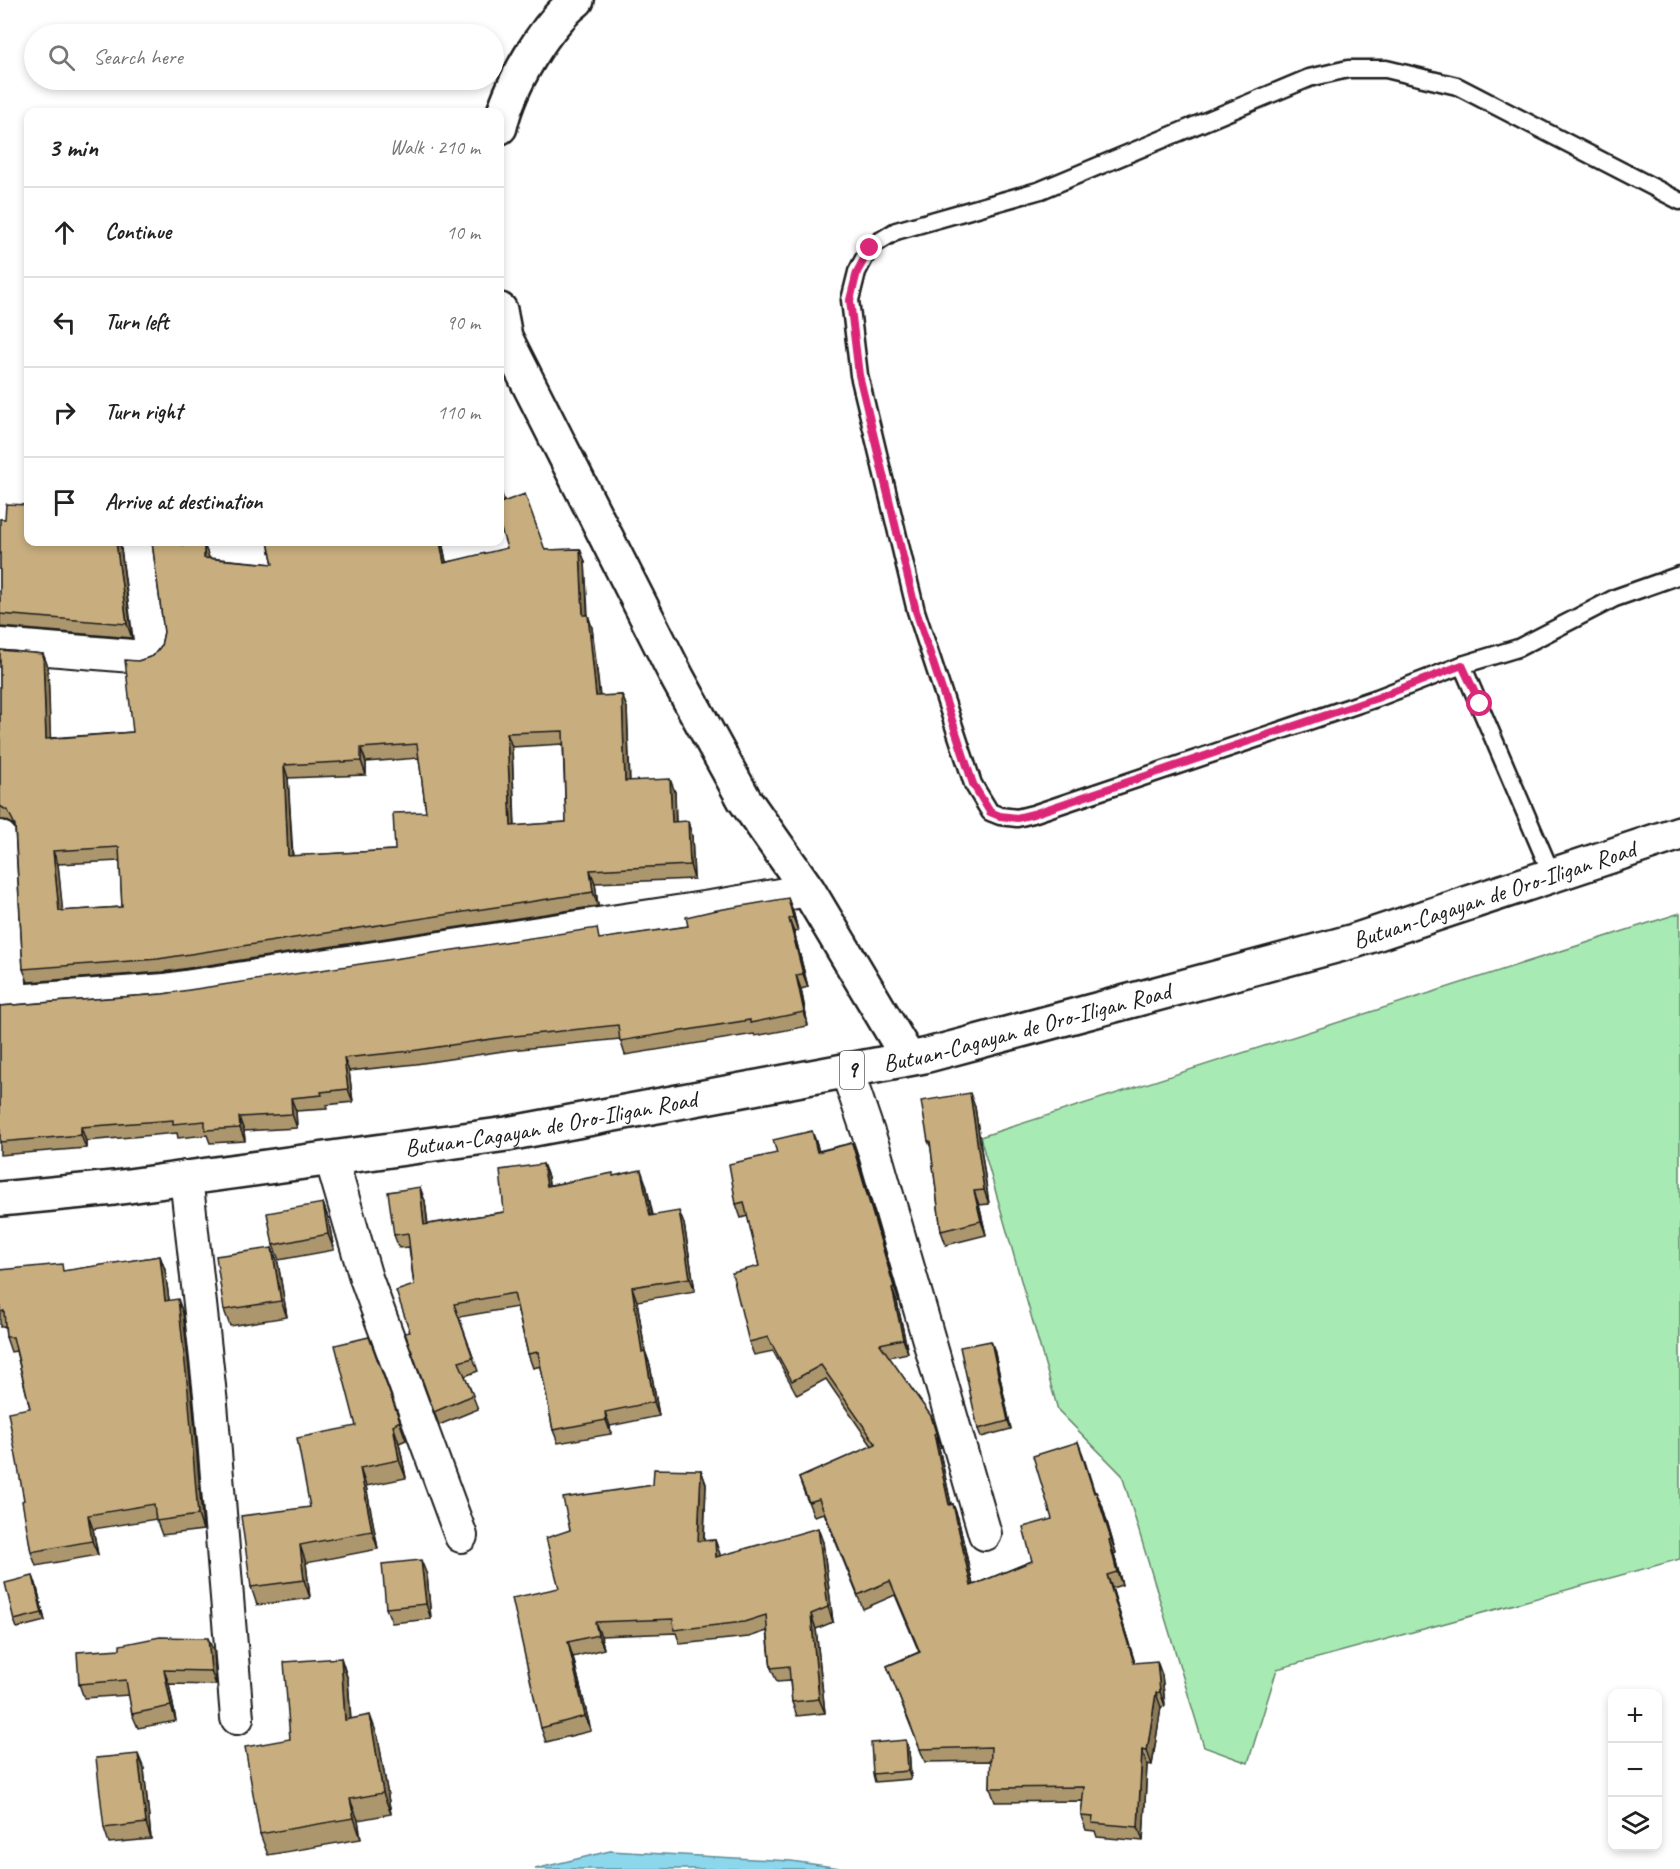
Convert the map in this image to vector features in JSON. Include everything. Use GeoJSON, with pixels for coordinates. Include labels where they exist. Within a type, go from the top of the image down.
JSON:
{"type":"FeatureCollection","features":[{"type":"Feature","properties":{"kind":"main road"},"geometry":{"type":"LineString","coordinates":[[504,109],[532,52],[568,7],[577,0]]}},
{"type":"Feature","properties":{"kind":"main road"},"geometry":{"type":"LineString","coordinates":[[504,337],[678,679],[744,799],[808,890],[908,1058]]}},
{"type":"Feature","properties":{"kind":"main road","name":"Butuan-Cagayan de Oro-Iligan Road"},"geometry":{"type":"LineString","coordinates":[[0,1199],[114,1188],[507,1134],[924,1056],[1354,941],[1680,833]]}},
{"type":"Feature","properties":{"kind":"street"},"geometry":{"type":"LineString","coordinates":[[0,645],[144,657],[149,654],[151,647],[138,546]]}},
{"type":"Feature","properties":{"kind":"street"},"geometry":{"type":"LineString","coordinates":[[0,837],[2,839],[5,1001],[165,990],[808,890]]}},
{"type":"Feature","properties":{"kind":"street"},"geometry":{"type":"LineString","coordinates":[[847,1071],[874,1150],[985,1534]]}},
{"type":"Feature","properties":{"kind":"street"},"geometry":{"type":"LineString","coordinates":[[331,1158],[366,1278],[461,1536]]}},
{"type":"Feature","properties":{"kind":"street"},"geometry":{"type":"LineString","coordinates":[[186,1177],[211,1404],[237,1718]]}},
{"type":"Feature","properties":{"kind":"lane"},"geometry":{"type":"LineString","coordinates":[[1680,201],[1457,86],[1386,69],[1348,69],[1309,78],[1041,189],[896,231],[870,248],[857,272],[850,300],[859,375],[916,611],[973,784],[990,812],[1000,816],[1017,818],[1033,814],[1377,698],[1462,665],[1518,648],[1615,598],[1680,575]]}},
{"type":"Feature","properties":{"kind":"lane"},"geometry":{"type":"LineString","coordinates":[[1462,665],[1552,875]]}},
{"type":"Feature","properties":{"kind":"green space"},"geometry":{"type":"Polygon","coordinates":[[[1680,913],[1680,1559],[1277,1669],[1248,1763],[1204,1747],[1122,1475],[1058,1410],[980,1137],[1680,913]]]}},
{"type":"Feature","properties":{"kind":"water"},"geometry":{"type":"Polygon","coordinates":[[[610,1851],[791,1861],[847,1869],[535,1869],[610,1851]]]}},
{"type":"Feature","properties":{"kind":"building"},"geometry":{"type":"Polygon","coordinates":[[[525,494],[545,550],[580,549],[583,615],[588,615],[596,696],[622,695],[625,781],[670,779],[672,822],[688,821],[690,865],[590,870],[593,892],[158,959],[23,969],[15,825],[8,811],[0,806],[0,650],[43,654],[46,739],[133,732],[125,660],[138,661],[153,656],[161,646],[164,632],[153,546],[204,546],[204,558],[273,564],[269,546],[441,546],[444,563],[507,548],[504,539],[504,502],[525,494]],[[563,731],[507,733],[511,826],[566,822],[563,731]],[[417,744],[361,748],[361,761],[284,765],[288,856],[395,850],[393,813],[426,812],[417,744]],[[119,847],[53,851],[59,911],[122,907],[119,847]]]}},
{"type":"Feature","properties":{"kind":"building"},"geometry":{"type":"Polygon","coordinates":[[[6,504],[24,505],[24,546],[117,546],[127,624],[0,614],[0,519],[5,519],[6,504]]]}},
{"type":"Feature","properties":{"kind":"building"},"geometry":{"type":"Polygon","coordinates":[[[788,898],[793,917],[789,919],[803,974],[796,975],[804,1012],[750,1023],[750,1020],[620,1041],[618,1025],[344,1058],[348,1089],[321,1092],[322,1095],[291,1098],[292,1114],[239,1117],[240,1128],[205,1130],[205,1121],[173,1124],[173,1120],[81,1127],[81,1135],[0,1142],[0,1006],[163,994],[597,928],[599,939],[688,926],[686,917],[788,898]]]}},
{"type":"Feature","properties":{"kind":"building"},"geometry":{"type":"Polygon","coordinates":[[[970,1093],[984,1190],[974,1191],[981,1221],[941,1231],[930,1141],[928,1141],[921,1101],[970,1093]]]}},
{"type":"Feature","properties":{"kind":"building"},"geometry":{"type":"Polygon","coordinates":[[[812,1131],[817,1152],[852,1143],[894,1287],[892,1288],[903,1339],[880,1344],[931,1416],[949,1505],[953,1504],[971,1586],[1032,1561],[1023,1527],[1052,1519],[1033,1456],[1078,1442],[1111,1539],[1109,1540],[1117,1572],[1107,1575],[1134,1663],[1157,1661],[1160,1692],[1156,1693],[1147,1751],[1142,1750],[1138,1827],[1092,1823],[1093,1817],[1081,1816],[1084,1787],[990,1788],[991,1747],[920,1749],[887,1666],[920,1652],[890,1581],[858,1595],[819,1499],[809,1502],[799,1478],[876,1444],[821,1365],[792,1381],[768,1337],[749,1342],[732,1273],[759,1266],[744,1202],[736,1204],[729,1164],[777,1153],[773,1140],[812,1131]]]}},
{"type":"Feature","properties":{"kind":"building"},"geometry":{"type":"Polygon","coordinates":[[[543,1164],[547,1186],[641,1170],[650,1216],[679,1211],[690,1278],[632,1287],[642,1352],[645,1351],[654,1402],[605,1412],[606,1420],[553,1430],[538,1352],[528,1354],[514,1293],[454,1304],[473,1358],[459,1362],[473,1395],[434,1412],[405,1333],[410,1332],[396,1291],[414,1285],[408,1233],[394,1235],[388,1192],[420,1187],[424,1225],[504,1212],[500,1170],[543,1164]]]}},
{"type":"Feature","properties":{"kind":"building"},"geometry":{"type":"Polygon","coordinates":[[[323,1203],[328,1234],[273,1245],[267,1213],[323,1203]]]}},
{"type":"Feature","properties":{"kind":"building"},"geometry":{"type":"Polygon","coordinates":[[[272,1248],[281,1301],[224,1310],[216,1256],[272,1248]]]}},
{"type":"Feature","properties":{"kind":"building"},"geometry":{"type":"Polygon","coordinates":[[[160,1256],[165,1301],[178,1299],[198,1515],[156,1521],[154,1504],[88,1515],[92,1541],[31,1552],[8,1412],[30,1408],[13,1337],[6,1337],[4,1311],[0,1312],[0,1270],[62,1264],[63,1271],[160,1256]]]}},
{"type":"Feature","properties":{"kind":"building"},"geometry":{"type":"Polygon","coordinates":[[[369,1337],[400,1421],[393,1425],[399,1460],[360,1468],[372,1531],[300,1545],[304,1580],[251,1587],[241,1516],[310,1507],[297,1438],[356,1426],[335,1345],[369,1337]]]}},
{"type":"Feature","properties":{"kind":"building"},"geometry":{"type":"Polygon","coordinates":[[[991,1341],[1008,1421],[978,1429],[960,1347],[991,1341]]]}},
{"type":"Feature","properties":{"kind":"building"},"geometry":{"type":"Polygon","coordinates":[[[654,1469],[701,1470],[698,1541],[715,1540],[716,1557],[818,1528],[828,1607],[811,1614],[819,1699],[792,1702],[789,1666],[771,1668],[766,1615],[744,1622],[674,1630],[673,1619],[595,1622],[598,1635],[568,1642],[585,1716],[541,1728],[512,1598],[559,1588],[546,1538],[570,1530],[563,1498],[653,1485],[654,1469]]]}},
{"type":"Feature","properties":{"kind":"building"},"geometry":{"type":"Polygon","coordinates":[[[421,1560],[426,1604],[386,1608],[382,1564],[421,1560]]]}},
{"type":"Feature","properties":{"kind":"building"},"geometry":{"type":"Polygon","coordinates":[[[33,1576],[42,1613],[14,1620],[5,1583],[33,1576]]]}},
{"type":"Feature","properties":{"kind":"building"},"geometry":{"type":"Polygon","coordinates":[[[160,1637],[208,1638],[211,1671],[164,1670],[171,1706],[132,1714],[126,1680],[79,1684],[77,1652],[120,1649],[120,1645],[160,1637]]]}},
{"type":"Feature","properties":{"kind":"building"},"geometry":{"type":"Polygon","coordinates":[[[341,1658],[345,1720],[370,1715],[383,1793],[350,1799],[354,1818],[260,1834],[245,1747],[290,1739],[284,1662],[341,1658]]]}},
{"type":"Feature","properties":{"kind":"building"},"geometry":{"type":"Polygon","coordinates":[[[906,1740],[908,1771],[873,1774],[871,1743],[906,1740]]]}},
{"type":"Feature","properties":{"kind":"building"},"geometry":{"type":"Polygon","coordinates":[[[138,1754],[146,1823],[104,1828],[96,1758],[138,1754]]]}},
{"type":"Feature","properties":{"kind":"route"},"geometry":{"type":"LineString","coordinates":[[870,248],[857,272],[850,300],[859,375],[916,611],[973,784],[990,812],[1017,818],[1033,814],[1377,698],[1462,665],[1480,704]]}}]}
